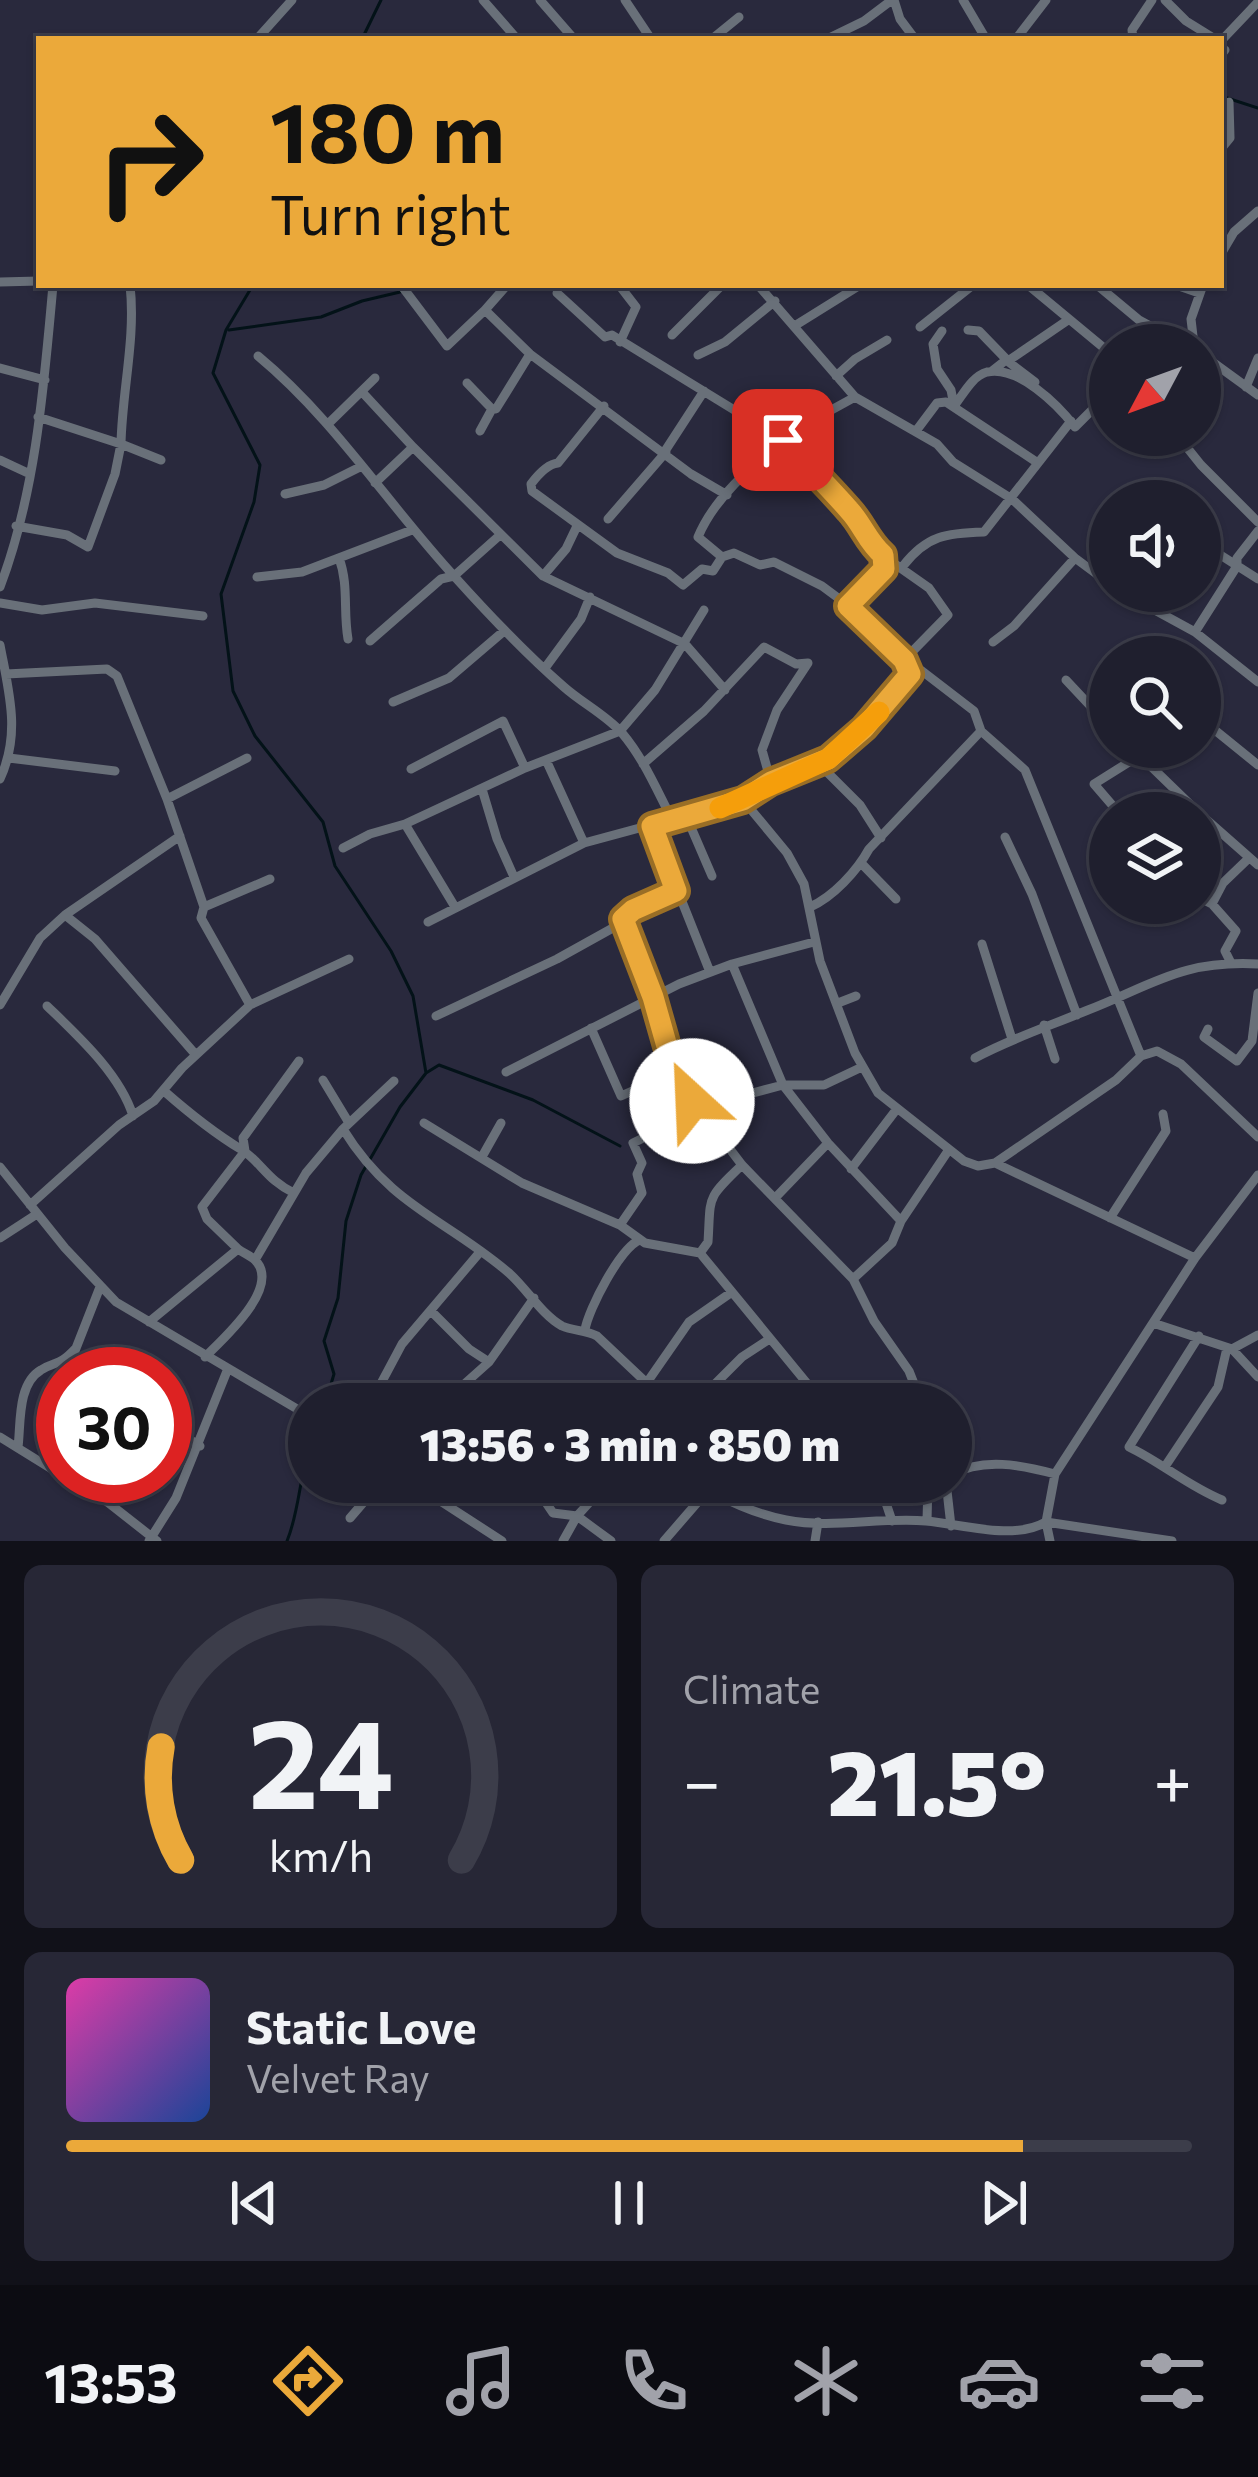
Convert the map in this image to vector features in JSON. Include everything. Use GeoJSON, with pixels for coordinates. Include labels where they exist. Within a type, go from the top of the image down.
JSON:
{"type":"FeatureCollection","features":[{"type":"Feature","properties":{"kind":"street"},"geometry":{"type":"LineString","coordinates":[[260,36],[292,0]]}},
{"type":"Feature","properties":{"kind":"street"},"geometry":{"type":"LineString","coordinates":[[483,0],[514,36]]}},
{"type":"Feature","properties":{"kind":"street"},"geometry":{"type":"LineString","coordinates":[[539,0],[571,36]]}},
{"type":"Feature","properties":{"kind":"street"},"geometry":{"type":"LineString","coordinates":[[646,0],[628,5],[649,36]]}},
{"type":"Feature","properties":{"kind":"street"},"geometry":{"type":"LineString","coordinates":[[860,0],[886,5],[912,36]]}},
{"type":"Feature","properties":{"kind":"street"},"geometry":{"type":"LineString","coordinates":[[962,0],[984,36]]}},
{"type":"Feature","properties":{"kind":"street"},"geometry":{"type":"LineString","coordinates":[[1018,36],[1046,0]]}},
{"type":"Feature","properties":{"kind":"street"},"geometry":{"type":"LineString","coordinates":[[1133,36],[1152,0]]}},
{"type":"Feature","properties":{"kind":"street"},"geometry":{"type":"LineString","coordinates":[[1165,0],[1206,36]]}},
{"type":"Feature","properties":{"kind":"street"},"geometry":{"type":"LineString","coordinates":[[1224,41],[1258,2]]}},
{"type":"Feature","properties":{"kind":"street"},"geometry":{"type":"LineString","coordinates":[[832,36],[886,5]]}},
{"type":"Feature","properties":{"kind":"street"},"geometry":{"type":"LineString","coordinates":[[716,36],[739,17]]}},
{"type":"Feature","properties":{"kind":"street"},"geometry":{"type":"LineString","coordinates":[[1224,145],[1230,137],[1229,102]]}},
{"type":"Feature","properties":{"kind":"street"},"geometry":{"type":"LineString","coordinates":[[1224,241],[1258,212]]}},
{"type":"Feature","properties":{"kind":"street"},"geometry":{"type":"LineString","coordinates":[[0,282],[36,281]]}},
{"type":"Feature","properties":{"kind":"street"},"geometry":{"type":"LineString","coordinates":[[0,587],[14,550],[30,474],[53,288]]}},
{"type":"Feature","properties":{"kind":"street"},"geometry":{"type":"LineString","coordinates":[[16,526],[67,535],[88,547],[121,444],[123,378],[134,321],[130,288]]}},
{"type":"Feature","properties":{"kind":"street"},"geometry":{"type":"LineString","coordinates":[[403,288],[447,346],[504,288]]}},
{"type":"Feature","properties":{"kind":"street"},"geometry":{"type":"LineString","coordinates":[[620,342],[636,307],[621,288]]}},
{"type":"Feature","properties":{"kind":"street"},"geometry":{"type":"LineString","coordinates":[[672,335],[719,288]]}},
{"type":"Feature","properties":{"kind":"street"},"geometry":{"type":"LineString","coordinates":[[761,288],[855,397],[916,430],[1012,500],[1089,568]]}},
{"type":"Feature","properties":{"kind":"street"},"geometry":{"type":"LineString","coordinates":[[796,325],[855,288]]}},
{"type":"Feature","properties":{"kind":"street"},"geometry":{"type":"LineString","coordinates":[[920,327],[969,288]]}},
{"type":"Feature","properties":{"kind":"street"},"geometry":{"type":"LineString","coordinates":[[1033,288],[1089,336]]}},
{"type":"Feature","properties":{"kind":"street"},"geometry":{"type":"LineString","coordinates":[[1101,288],[1145,324]]}},
{"type":"Feature","properties":{"kind":"street"},"geometry":{"type":"LineString","coordinates":[[1190,324],[1201,289]]}},
{"type":"Feature","properties":{"kind":"street"},"geometry":{"type":"LineString","coordinates":[[557,293],[605,337],[612,335],[647,353],[783,440],[860,522],[866,540],[883,555],[884,569]]}},
{"type":"Feature","properties":{"kind":"street"},"geometry":{"type":"LineString","coordinates":[[698,355],[724,342],[775,301]]}},
{"type":"Feature","properties":{"kind":"street"},"geometry":{"type":"LineString","coordinates":[[485,310],[530,354],[691,474],[727,495]]}},
{"type":"Feature","properties":{"kind":"street"},"geometry":{"type":"LineString","coordinates":[[954,406],[974,379],[1068,320]]}},
{"type":"Feature","properties":{"kind":"street"},"geometry":{"type":"LineString","coordinates":[[968,330],[980,332],[1042,386],[1044,394]]}},
{"type":"Feature","properties":{"kind":"street"},"geometry":{"type":"LineString","coordinates":[[942,331],[932,344],[937,369],[951,390],[954,406]]}},
{"type":"Feature","properties":{"kind":"street"},"geometry":{"type":"LineString","coordinates":[[836,376],[855,358],[887,340]]}},
{"type":"Feature","properties":{"kind":"street"},"geometry":{"type":"LineString","coordinates":[[480,431],[530,354]]}},
{"type":"Feature","properties":{"kind":"street"},"geometry":{"type":"LineString","coordinates":[[258,356],[329,423],[412,530],[504,631],[620,731],[673,821]]}},
{"type":"Feature","properties":{"kind":"street"},"geometry":{"type":"LineString","coordinates":[[1246,387],[1258,358]]}},
{"type":"Feature","properties":{"kind":"street"},"geometry":{"type":"LineString","coordinates":[[0,368],[45,380]]}},
{"type":"Feature","properties":{"kind":"street"},"geometry":{"type":"LineString","coordinates":[[1221,369],[1258,395]]}},
{"type":"Feature","properties":{"kind":"street"},"geometry":{"type":"LineString","coordinates":[[991,372],[1003,373],[1044,394],[1075,427],[1089,413]]}},
{"type":"Feature","properties":{"kind":"street"},"geometry":{"type":"LineString","coordinates":[[329,423],[375,378]]}},
{"type":"Feature","properties":{"kind":"street"},"geometry":{"type":"LineString","coordinates":[[466,383],[492,409]]}},
{"type":"Feature","properties":{"kind":"street"},"geometry":{"type":"LineString","coordinates":[[608,519],[666,452],[704,391]]}},
{"type":"Feature","properties":{"kind":"street"},"geometry":{"type":"LineString","coordinates":[[363,393],[542,576],[685,644],[725,690]]}},
{"type":"Feature","properties":{"kind":"street"},"geometry":{"type":"LineString","coordinates":[[733,409],[742,395]]}},
{"type":"Feature","properties":{"kind":"street"},"geometry":{"type":"LineString","coordinates":[[722,557],[698,537],[727,495],[783,440],[855,397]]}},
{"type":"Feature","properties":{"kind":"street"},"geometry":{"type":"LineString","coordinates":[[916,430],[937,403],[946,402],[1038,464]]}},
{"type":"Feature","properties":{"kind":"street"},"geometry":{"type":"LineString","coordinates":[[604,406],[558,463],[531,484],[532,491],[617,553],[668,573],[683,585],[702,569],[713,571],[722,557],[734,553],[760,565],[774,562],[822,586],[906,664],[922,670],[974,710],[981,731],[1025,770],[1141,1056]]}},
{"type":"Feature","properties":{"kind":"street"},"geometry":{"type":"LineString","coordinates":[[38,417],[160,460]]}},
{"type":"Feature","properties":{"kind":"street"},"geometry":{"type":"LineString","coordinates":[[904,566],[920,545],[962,530],[984,532],[1071,421]]}},
{"type":"Feature","properties":{"kind":"street"},"geometry":{"type":"LineString","coordinates":[[375,483],[413,447]]}},
{"type":"Feature","properties":{"kind":"street"},"geometry":{"type":"LineString","coordinates":[[1193,456],[1258,527],[1195,632]]}},
{"type":"Feature","properties":{"kind":"street"},"geometry":{"type":"LineString","coordinates":[[0,460],[30,474]]}},
{"type":"Feature","properties":{"kind":"street"},"geometry":{"type":"LineString","coordinates":[[285,494],[324,485],[360,467]]}},
{"type":"Feature","properties":{"kind":"street"},"geometry":{"type":"LineString","coordinates":[[542,576],[566,549],[577,526]]}},
{"type":"Feature","properties":{"kind":"street"},"geometry":{"type":"LineString","coordinates":[[257,577],[302,572],[412,530]]}},
{"type":"Feature","properties":{"kind":"street"},"geometry":{"type":"LineString","coordinates":[[370,641],[441,579],[454,576],[500,536]]}},
{"type":"Feature","properties":{"kind":"street"},"geometry":{"type":"LineString","coordinates":[[0,545],[14,550]]}},
{"type":"Feature","properties":{"kind":"street"},"geometry":{"type":"LineString","coordinates":[[1221,556],[1258,579]]}},
{"type":"Feature","properties":{"kind":"street"},"geometry":{"type":"LineString","coordinates":[[339,558],[347,579],[344,619],[348,639]]}},
{"type":"Feature","properties":{"kind":"street"},"geometry":{"type":"LineString","coordinates":[[993,642],[1014,626],[1075,558]]}},
{"type":"Feature","properties":{"kind":"street"},"geometry":{"type":"LineString","coordinates":[[428,922],[584,843],[743,800],[771,782],[828,759],[908,680],[906,664],[947,615],[929,588],[904,566],[892,562],[848,606]]}},
{"type":"Feature","properties":{"kind":"street"},"geometry":{"type":"LineString","coordinates":[[545,668],[581,619],[590,597]]}},
{"type":"Feature","properties":{"kind":"street"},"geometry":{"type":"LineString","coordinates":[[0,604],[42,610],[94,603],[203,616]]}},
{"type":"Feature","properties":{"kind":"street"},"geometry":{"type":"LineString","coordinates":[[344,848],[620,731],[655,690],[704,610]]}},
{"type":"Feature","properties":{"kind":"street"},"geometry":{"type":"LineString","coordinates":[[1158,612],[1195,632],[1258,682]]}},
{"type":"Feature","properties":{"kind":"street"},"geometry":{"type":"LineString","coordinates":[[393,702],[449,678],[504,631]]}},
{"type":"Feature","properties":{"kind":"street"},"geometry":{"type":"LineString","coordinates":[[0,645],[14,724],[0,779]]}},
{"type":"Feature","properties":{"kind":"street"},"geometry":{"type":"LineString","coordinates":[[643,764],[725,690],[761,648],[796,664],[808,663],[777,710],[762,750],[771,782]]}},
{"type":"Feature","properties":{"kind":"street"},"geometry":{"type":"LineString","coordinates":[[6,674],[106,669],[117,676],[180,836],[204,907],[201,918],[250,1005]]}},
{"type":"Feature","properties":{"kind":"street"},"geometry":{"type":"LineString","coordinates":[[1066,680],[1089,705]]}},
{"type":"Feature","properties":{"kind":"street"},"geometry":{"type":"LineString","coordinates":[[411,769],[503,722],[525,768]]}},
{"type":"Feature","properties":{"kind":"street"},"geometry":{"type":"LineString","coordinates":[[810,907],[822,902],[861,863],[981,731]]}},
{"type":"Feature","properties":{"kind":"street"},"geometry":{"type":"LineString","coordinates":[[1221,735],[1258,765]]}},
{"type":"Feature","properties":{"kind":"street"},"geometry":{"type":"LineString","coordinates":[[9,758],[115,771]]}},
{"type":"Feature","properties":{"kind":"street"},"geometry":{"type":"LineString","coordinates":[[167,799],[247,758]]}},
{"type":"Feature","properties":{"kind":"street"},"geometry":{"type":"LineString","coordinates":[[546,760],[584,843]]}},
{"type":"Feature","properties":{"kind":"street"},"geometry":{"type":"LineString","coordinates":[[817,762],[860,806],[881,838]]}},
{"type":"Feature","properties":{"kind":"street"},"geometry":{"type":"LineString","coordinates":[[1101,792],[1094,784],[1114,768]]}},
{"type":"Feature","properties":{"kind":"street"},"geometry":{"type":"LineString","coordinates":[[1152,768],[1175,792]]}},
{"type":"Feature","properties":{"kind":"street"},"geometry":{"type":"LineString","coordinates":[[482,789],[514,877]]}},
{"type":"Feature","properties":{"kind":"street"},"geometry":{"type":"LineString","coordinates":[[743,800],[787,853],[804,884],[814,941],[862,1067],[878,1093],[948,1150],[970,1164],[995,1162],[1116,1080],[1141,1056],[1157,1051],[1168,1055],[1258,1137]]}},
{"type":"Feature","properties":{"kind":"street"},"geometry":{"type":"LineString","coordinates":[[687,818],[712,876]]}},
{"type":"Feature","properties":{"kind":"street"},"geometry":{"type":"LineString","coordinates":[[405,824],[455,908]]}},
{"type":"Feature","properties":{"kind":"street"},"geometry":{"type":"LineString","coordinates":[[652,826],[710,972]]}},
{"type":"Feature","properties":{"kind":"street"},"geometry":{"type":"LineString","coordinates":[[1221,832],[1254,862],[1221,887]]}},
{"type":"Feature","properties":{"kind":"street"},"geometry":{"type":"LineString","coordinates":[[0,1005],[40,938],[65,915],[180,836]]}},
{"type":"Feature","properties":{"kind":"street"},"geometry":{"type":"LineString","coordinates":[[1005,837],[1032,894],[1077,1015]]}},
{"type":"Feature","properties":{"kind":"street"},"geometry":{"type":"LineString","coordinates":[[861,863],[896,899]]}},
{"type":"Feature","properties":{"kind":"street"},"geometry":{"type":"LineString","coordinates":[[204,907],[270,878]]}},
{"type":"Feature","properties":{"kind":"street"},"geometry":{"type":"LineString","coordinates":[[436,1016],[578,949],[633,910],[676,891]]}},
{"type":"Feature","properties":{"kind":"street"},"geometry":{"type":"LineString","coordinates":[[1221,914],[1237,931],[1225,951],[1230,961]]}},
{"type":"Feature","properties":{"kind":"street"},"geometry":{"type":"LineString","coordinates":[[65,915],[95,939],[196,1055]]}},
{"type":"Feature","properties":{"kind":"street"},"geometry":{"type":"LineString","coordinates":[[623,919],[676,1071],[700,1110],[742,1165],[853,1279],[914,1383]]}},
{"type":"Feature","properties":{"kind":"street"},"geometry":{"type":"LineString","coordinates":[[506,1072],[710,972],[814,941]]}},
{"type":"Feature","properties":{"kind":"street"},"geometry":{"type":"LineString","coordinates":[[982,944],[1012,1039]]}},
{"type":"Feature","properties":{"kind":"street"},"geometry":{"type":"LineString","coordinates":[[0,1221],[4,1236],[95,1144],[164,1091],[250,1005],[349,959]]}},
{"type":"Feature","properties":{"kind":"street"},"geometry":{"type":"LineString","coordinates":[[975,1058],[1044,1025],[1115,1000],[1156,977],[1230,961],[1258,964]]}},
{"type":"Feature","properties":{"kind":"street"},"geometry":{"type":"LineString","coordinates":[[732,964],[783,1085],[828,1143],[901,1221]]}},
{"type":"Feature","properties":{"kind":"street"},"geometry":{"type":"LineString","coordinates":[[1208,1029],[1204,1037],[1238,1061],[1252,1041],[1258,993]]}},
{"type":"Feature","properties":{"kind":"street"},"geometry":{"type":"LineString","coordinates":[[838,1003],[856,996]]}},
{"type":"Feature","properties":{"kind":"street"},"geometry":{"type":"LineString","coordinates":[[47,1006],[122,1092],[133,1116]]}},
{"type":"Feature","properties":{"kind":"street"},"geometry":{"type":"LineString","coordinates":[[1044,1025],[1055,1059]]}},
{"type":"Feature","properties":{"kind":"street"},"geometry":{"type":"LineString","coordinates":[[590,1028],[621,1096],[676,1071]]}},
{"type":"Feature","properties":{"kind":"street"},"geometry":{"type":"LineString","coordinates":[[206,1358],[258,1298],[261,1271],[255,1260],[207,1220],[202,1207],[299,1061]]}},
{"type":"Feature","properties":{"kind":"street"},"geometry":{"type":"LineString","coordinates":[[620,1225],[642,1192],[638,1174],[642,1163],[633,1143],[700,1110],[783,1085],[824,1085],[862,1067]]}},
{"type":"Feature","properties":{"kind":"street"},"geometry":{"type":"LineString","coordinates":[[323,1080],[368,1166],[403,1200],[480,1252],[564,1327],[585,1330],[648,1381],[689,1322],[731,1292]]}},
{"type":"Feature","properties":{"kind":"street"},"geometry":{"type":"LineString","coordinates":[[255,1260],[306,1173],[346,1126],[394,1082]]}},
{"type":"Feature","properties":{"kind":"street"},"geometry":{"type":"LineString","coordinates":[[164,1091],[228,1145],[244,1144]]}},
{"type":"Feature","properties":{"kind":"street"},"geometry":{"type":"LineString","coordinates":[[851,1169],[896,1110]]}},
{"type":"Feature","properties":{"kind":"street"},"geometry":{"type":"LineString","coordinates":[[1110,1218],[1166,1131],[1163,1114]]}},
{"type":"Feature","properties":{"kind":"street"},"geometry":{"type":"LineString","coordinates":[[424,1123],[522,1183],[620,1225],[640,1240],[700,1253],[806,1383]]}},
{"type":"Feature","properties":{"kind":"street"},"geometry":{"type":"LineString","coordinates":[[483,1156],[501,1123]]}},
{"type":"Feature","properties":{"kind":"street"},"geometry":{"type":"LineString","coordinates":[[776,1197],[828,1143]]}},
{"type":"Feature","properties":{"kind":"street"},"geometry":{"type":"LineString","coordinates":[[244,1144],[270,1179],[294,1193]]}},
{"type":"Feature","properties":{"kind":"street"},"geometry":{"type":"LineString","coordinates":[[853,1279],[892,1243],[901,1221],[948,1150]]}},
{"type":"Feature","properties":{"kind":"street"},"geometry":{"type":"LineString","coordinates":[[995,1162],[1195,1258]]}},
{"type":"Feature","properties":{"kind":"street"},"geometry":{"type":"LineString","coordinates":[[700,1253],[708,1242],[705,1220],[710,1200],[742,1165]]}},
{"type":"Feature","properties":{"kind":"street"},"geometry":{"type":"LineString","coordinates":[[0,1167],[100,1288],[206,1358],[288,1404]]}},
{"type":"Feature","properties":{"kind":"street"},"geometry":{"type":"LineString","coordinates":[[1050,1541],[1046,1522],[1055,1474],[1195,1258],[1253,1195],[1258,1175]]}},
{"type":"Feature","properties":{"kind":"street"},"geometry":{"type":"LineString","coordinates":[[585,1330],[626,1247],[640,1240]]}},
{"type":"Feature","properties":{"kind":"street"},"geometry":{"type":"LineString","coordinates":[[149,1322],[238,1249]]}},
{"type":"Feature","properties":{"kind":"street"},"geometry":{"type":"LineString","coordinates":[[381,1383],[401,1344],[480,1252]]}},
{"type":"Feature","properties":{"kind":"street"},"geometry":{"type":"LineString","coordinates":[[76,1347],[100,1288]]}},
{"type":"Feature","properties":{"kind":"street"},"geometry":{"type":"LineString","coordinates":[[466,1383],[489,1362],[535,1298]]}},
{"type":"Feature","properties":{"kind":"street"},"geometry":{"type":"LineString","coordinates":[[431,1311],[489,1362]]}},
{"type":"Feature","properties":{"kind":"street"},"geometry":{"type":"LineString","coordinates":[[1153,1323],[1229,1349],[1258,1377]]}},
{"type":"Feature","properties":{"kind":"street"},"geometry":{"type":"LineString","coordinates":[[1166,1465],[1218,1387],[1229,1349],[1258,1335]]}},
{"type":"Feature","properties":{"kind":"street"},"geometry":{"type":"LineString","coordinates":[[1198,1336],[1129,1447],[1166,1465],[1190,1486],[1222,1500]]}},
{"type":"Feature","properties":{"kind":"street"},"geometry":{"type":"LineString","coordinates":[[716,1383],[768,1340]]}},
{"type":"Feature","properties":{"kind":"street"},"geometry":{"type":"LineString","coordinates":[[107,1503],[152,1540],[200,1446],[227,1371]]}},
{"type":"Feature","properties":{"kind":"street"},"geometry":{"type":"LineString","coordinates":[[18,1447],[20,1412],[36,1375]]}},
{"type":"Feature","properties":{"kind":"street"},"geometry":{"type":"LineString","coordinates":[[0,1437],[36,1459]]}},
{"type":"Feature","properties":{"kind":"street"},"geometry":{"type":"LineString","coordinates":[[192,1441],[200,1446]]}},
{"type":"Feature","properties":{"kind":"street"},"geometry":{"type":"LineString","coordinates":[[972,1467],[1011,1462],[1055,1474]]}},
{"type":"Feature","properties":{"kind":"street"},"geometry":{"type":"LineString","coordinates":[[350,1518],[363,1503]]}},
{"type":"Feature","properties":{"kind":"street"},"geometry":{"type":"LineString","coordinates":[[444,1503],[502,1541]]}},
{"type":"Feature","properties":{"kind":"street"},"geometry":{"type":"LineString","coordinates":[[546,1503],[553,1513],[578,1516],[611,1541]]}},
{"type":"Feature","properties":{"kind":"street"},"geometry":{"type":"LineString","coordinates":[[563,1541],[589,1503]]}},
{"type":"Feature","properties":{"kind":"street"},"geometry":{"type":"LineString","coordinates":[[664,1541],[692,1503]]}},
{"type":"Feature","properties":{"kind":"street"},"geometry":{"type":"LineString","coordinates":[[740,1503],[762,1514],[818,1522],[928,1521],[1007,1529],[1039,1527],[1046,1522],[1172,1541]]}},
{"type":"Feature","properties":{"kind":"street"},"geometry":{"type":"LineString","coordinates":[[886,1503],[892,1521]]}},
{"type":"Feature","properties":{"kind":"street"},"geometry":{"type":"LineString","coordinates":[[928,1503],[928,1521]]}},
{"type":"Feature","properties":{"kind":"street"},"geometry":{"type":"LineString","coordinates":[[950,1503],[951,1526]]}},
{"type":"Feature","properties":{"kind":"street"},"geometry":{"type":"LineString","coordinates":[[815,1541],[818,1522]]}},
{"type":"Feature","properties":{"kind":"waterway"},"geometry":{"type":"LineString","coordinates":[[363,36],[381,0]]}},
{"type":"Feature","properties":{"kind":"waterway"},"geometry":{"type":"LineString","coordinates":[[1224,97],[1258,108]]}},
{"type":"Feature","properties":{"kind":"waterway"},"geometry":{"type":"LineString","coordinates":[[251,288],[226,330],[213,373],[260,465],[254,502],[221,594],[233,691],[255,736],[323,822],[335,866],[391,951],[413,996],[426,1073],[400,1107],[361,1175],[346,1221],[338,1298],[324,1341],[334,1374],[331,1383]]}},
{"type":"Feature","properties":{"kind":"waterway"},"geometry":{"type":"LineString","coordinates":[[229,330],[321,317],[400,292]]}},
{"type":"Feature","properties":{"kind":"waterway"},"geometry":{"type":"LineString","coordinates":[[426,1073],[439,1065],[533,1100],[620,1146]]}},
{"type":"Feature","properties":{"kind":"waterway"},"geometry":{"type":"LineString","coordinates":[[287,1541],[297,1503]]}},
{"type":"Feature","properties":{"kind":"slow traffic"},"geometry":{"type":"LineString","coordinates":[[720,808],[828,759],[879,712]]}},
{"type":"Feature","properties":{"kind":"route"},"geometry":{"type":"LineString","coordinates":[[692,1101],[670,1057],[623,919],[676,891],[652,826],[743,800],[771,782],[828,759],[864,728],[910,674],[904,660],[848,606],[884,569],[883,555],[866,540],[851,512],[783,440]]}}]}
